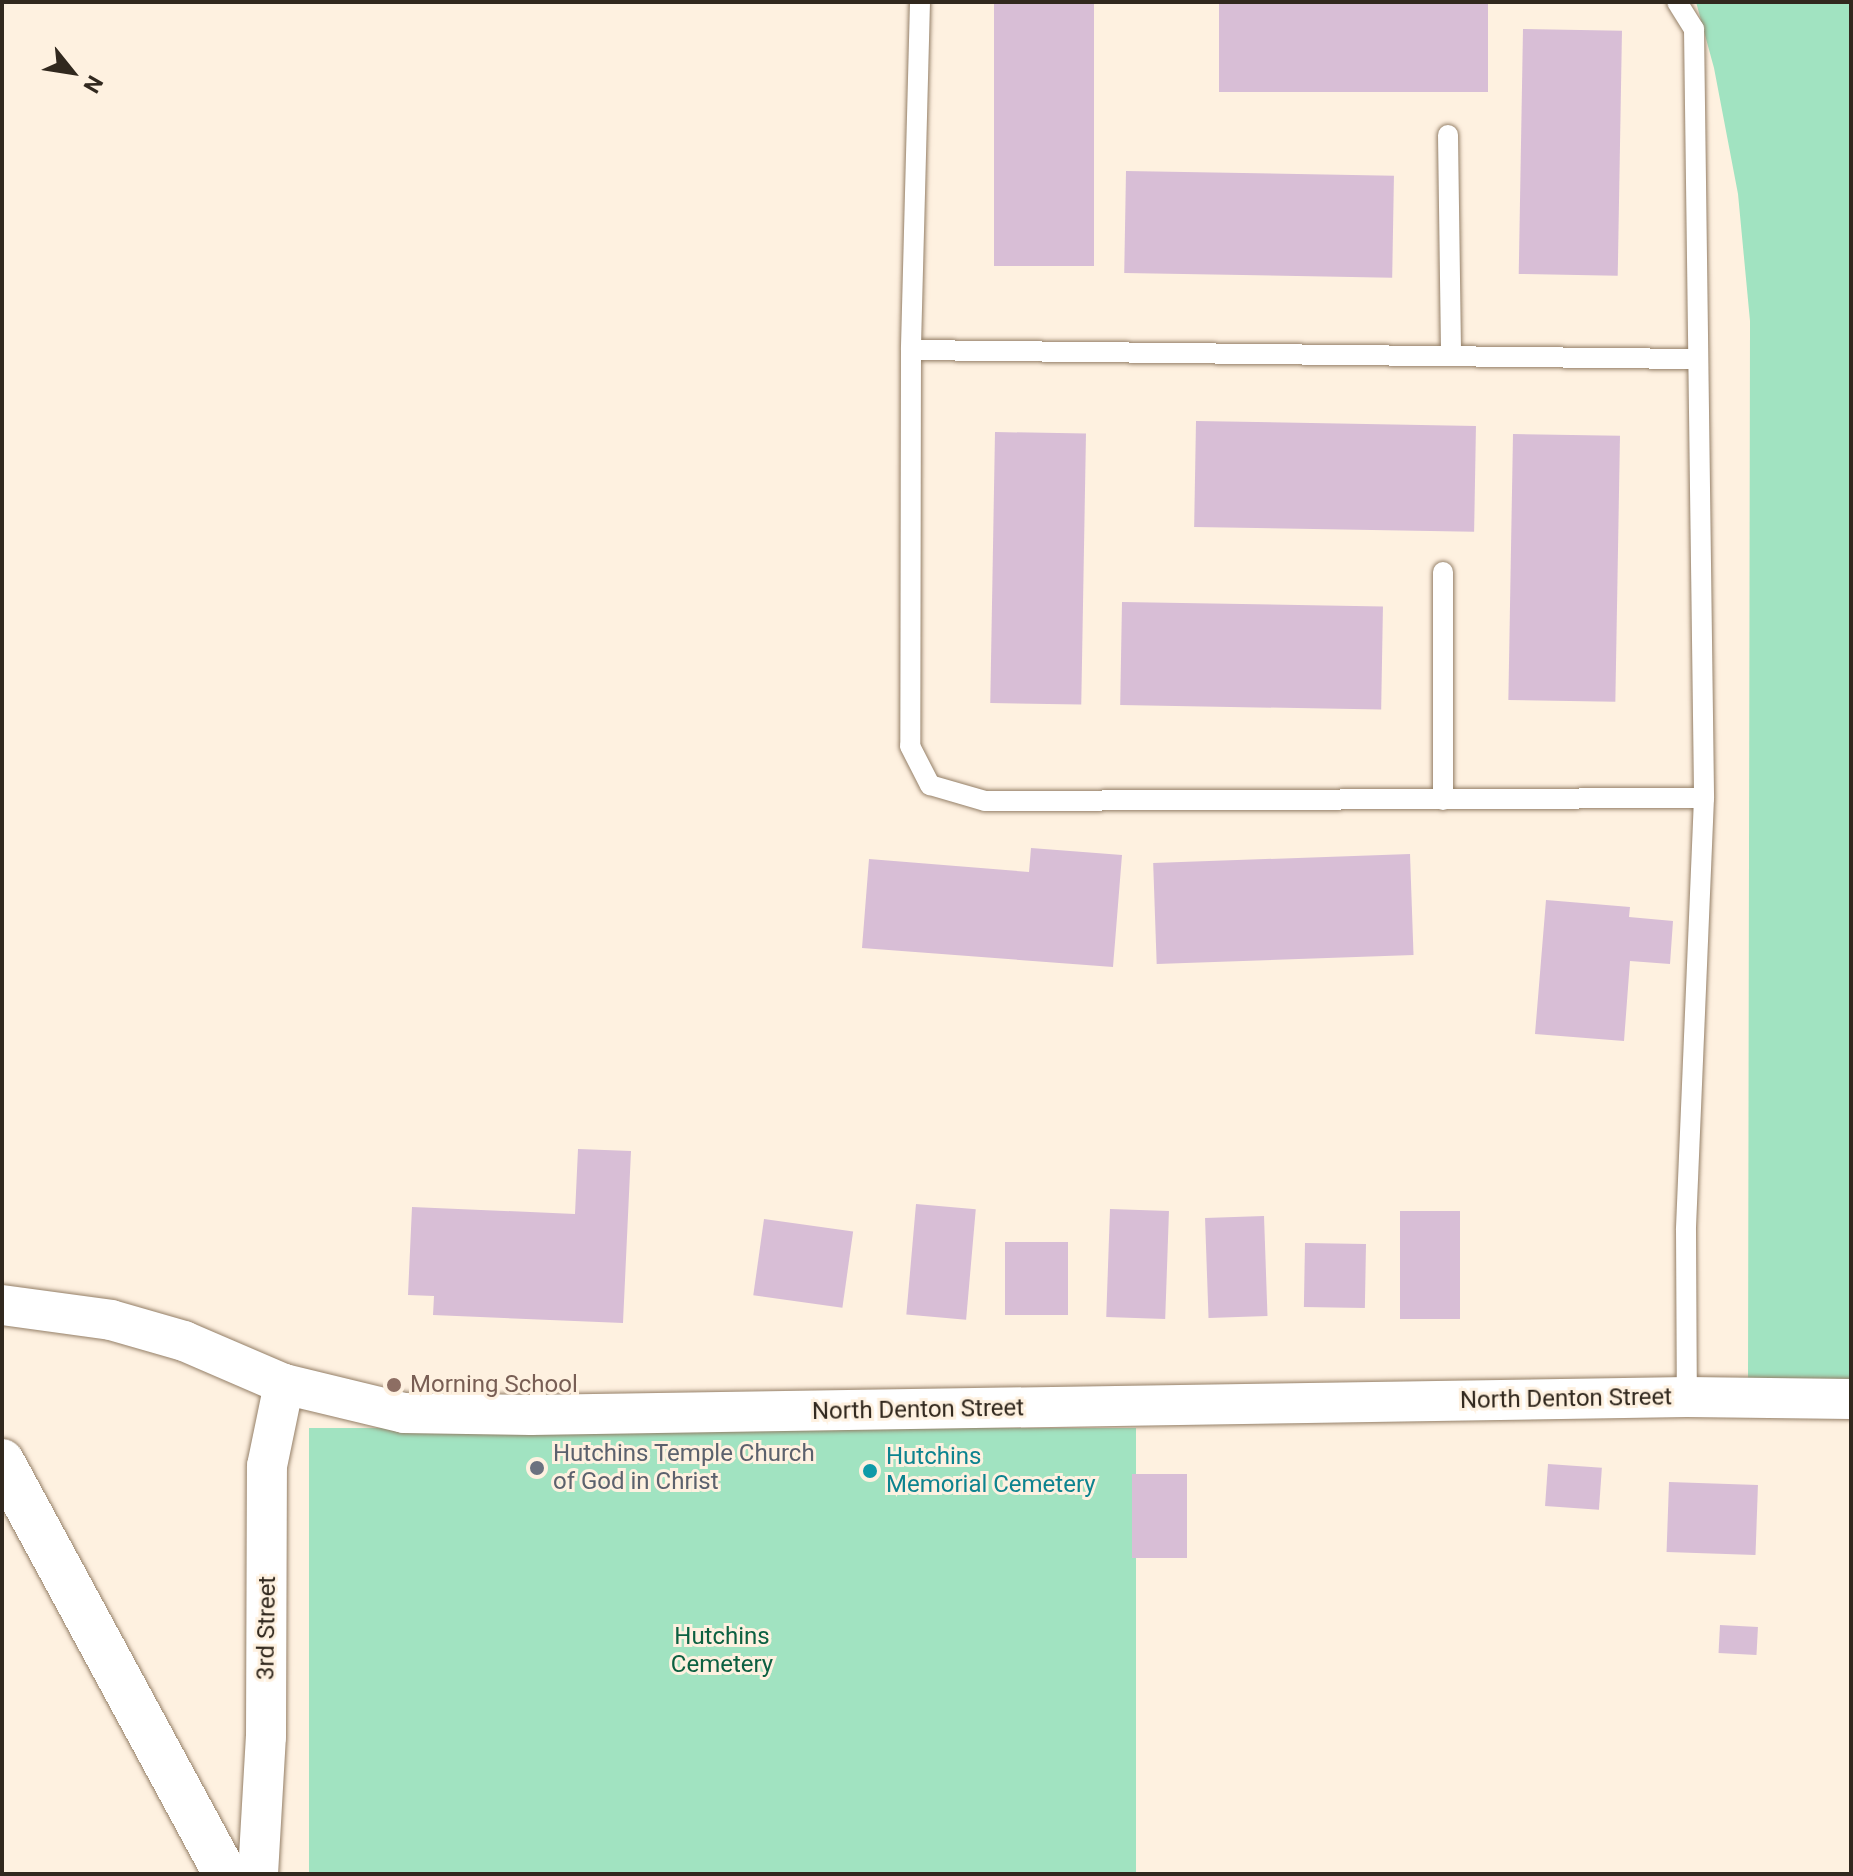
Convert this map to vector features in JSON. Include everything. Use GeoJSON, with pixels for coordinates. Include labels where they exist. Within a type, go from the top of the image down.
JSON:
{"type":"FeatureCollection","features":[{"type":"Feature","properties":{"kind":"street","name":"North Denton Street"},"geometry":{"type":"LineString","coordinates":[[2,1305],[111,1320],[184,1341],[284,1384],[404,1413],[531,1415],[1687,1397],[1851,1399]]}},
{"type":"Feature","properties":{"kind":"street","name":"3rd Street"},"geometry":{"type":"LineString","coordinates":[[258,1874],[266,1737],[267,1466],[284,1384]]}},
{"type":"Feature","properties":{"kind":"street"},"geometry":{"type":"LineString","coordinates":[[2,1461],[225,1874]]}},
{"type":"Feature","properties":{"kind":"lane"},"geometry":{"type":"LineString","coordinates":[[920,2],[911,350],[910,746],[930,785],[985,801],[1704,798]]}},
{"type":"Feature","properties":{"kind":"lane"},"geometry":{"type":"LineString","coordinates":[[1677,2],[1694,29],[1704,798],[1686,1230],[1687,1397]]}},
{"type":"Feature","properties":{"kind":"lane"},"geometry":{"type":"LineString","coordinates":[[1448,135],[1451,356]]}},
{"type":"Feature","properties":{"kind":"lane"},"geometry":{"type":"LineString","coordinates":[[911,350],[1698,359]]}},
{"type":"Feature","properties":{"kind":"lane"},"geometry":{"type":"LineString","coordinates":[[1443,572],[1443,800]]}},
{"type":"Feature","properties":{"kind":"green space"},"geometry":{"type":"Polygon","coordinates":[[[1696,2],[1851,2],[1851,1381],[1748,1382],[1750,321],[1738,194],[1714,68],[1696,2]]]}},
{"type":"Feature","properties":{"kind":"green space","name":"Hutchins Cemetery"},"geometry":{"type":"Polygon","coordinates":[[[309,1428],[1136,1428],[1136,1874],[309,1874],[309,1428]]]}},
{"type":"Feature","properties":{"kind":"building"},"geometry":{"type":"Polygon","coordinates":[[[994,2],[1094,2],[1094,266],[994,266],[994,2]]]}},
{"type":"Feature","properties":{"kind":"building"},"geometry":{"type":"Polygon","coordinates":[[[1219,2],[1488,2],[1488,92],[1219,92],[1219,2]]]}},
{"type":"Feature","properties":{"kind":"building"},"geometry":{"type":"Polygon","coordinates":[[[1523,29],[1622,31],[1618,276],[1519,274],[1523,29]]]}},
{"type":"Feature","properties":{"kind":"building"},"geometry":{"type":"Polygon","coordinates":[[[1126,171],[1394,176],[1392,278],[1124,273],[1126,171]]]}},
{"type":"Feature","properties":{"kind":"building"},"geometry":{"type":"Polygon","coordinates":[[[1196,421],[1476,426],[1474,532],[1194,527],[1196,421]]]}},
{"type":"Feature","properties":{"kind":"building"},"geometry":{"type":"Polygon","coordinates":[[[995,432],[1086,434],[1081,705],[990,703],[995,432]]]}},
{"type":"Feature","properties":{"kind":"building"},"geometry":{"type":"Polygon","coordinates":[[[1513,434],[1620,436],[1615,702],[1508,700],[1513,434]]]}},
{"type":"Feature","properties":{"kind":"building"},"geometry":{"type":"Polygon","coordinates":[[[1122,602],[1383,607],[1381,710],[1120,705],[1122,602]]]}},
{"type":"Feature","properties":{"kind":"building"},"geometry":{"type":"Polygon","coordinates":[[[1031,848],[1122,855],[1113,967],[862,948],[869,859],[1029,872],[1031,848]]]}},
{"type":"Feature","properties":{"kind":"building"},"geometry":{"type":"Polygon","coordinates":[[[1410,854],[1414,955],[1157,964],[1153,863],[1410,854]]]}},
{"type":"Feature","properties":{"kind":"building"},"geometry":{"type":"Polygon","coordinates":[[[1546,900],[1630,907],[1629,917],[1673,921],[1670,964],[1630,961],[1624,1041],[1535,1034],[1546,900]]]}},
{"type":"Feature","properties":{"kind":"building"},"geometry":{"type":"Polygon","coordinates":[[[578,1149],[631,1151],[623,1323],[433,1315],[434,1296],[408,1295],[412,1207],[575,1214],[578,1149]]]}},
{"type":"Feature","properties":{"kind":"building"},"geometry":{"type":"Polygon","coordinates":[[[916,1204],[976,1209],[966,1320],[906,1315],[916,1204]]]}},
{"type":"Feature","properties":{"kind":"building"},"geometry":{"type":"Polygon","coordinates":[[[1110,1209],[1169,1211],[1165,1319],[1106,1317],[1110,1209]]]}},
{"type":"Feature","properties":{"kind":"building"},"geometry":{"type":"Polygon","coordinates":[[[1400,1211],[1460,1211],[1460,1319],[1400,1319],[1400,1211]]]}},
{"type":"Feature","properties":{"kind":"building"},"geometry":{"type":"Polygon","coordinates":[[[1264,1216],[1267,1316],[1209,1318],[1205,1218],[1264,1216]]]}},
{"type":"Feature","properties":{"kind":"building"},"geometry":{"type":"Polygon","coordinates":[[[764,1219],[853,1232],[842,1308],[753,1295],[764,1219]]]}},
{"type":"Feature","properties":{"kind":"building"},"geometry":{"type":"Polygon","coordinates":[[[1005,1242],[1068,1242],[1068,1315],[1005,1315],[1005,1242]]]}},
{"type":"Feature","properties":{"kind":"building"},"geometry":{"type":"Polygon","coordinates":[[[1305,1243],[1366,1244],[1365,1308],[1304,1307],[1305,1243]]]}},
{"type":"Feature","properties":{"kind":"building"},"geometry":{"type":"Polygon","coordinates":[[[1548,1464],[1602,1468],[1599,1510],[1545,1506],[1548,1464]]]}},
{"type":"Feature","properties":{"kind":"building"},"geometry":{"type":"Polygon","coordinates":[[[1132,1474],[1187,1474],[1187,1558],[1132,1558],[1132,1474]]]}},
{"type":"Feature","properties":{"kind":"building"},"geometry":{"type":"Polygon","coordinates":[[[1669,1482],[1758,1485],[1756,1555],[1667,1552],[1669,1482]]]}},
{"type":"Feature","properties":{"kind":"building"},"geometry":{"type":"Polygon","coordinates":[[[1720,1625],[1758,1627],[1756,1655],[1719,1653],[1720,1625]]]}},
{"type":"Feature","properties":{"kind":"place","name":"Morning School"},"geometry":{"type":"Point","coordinates":[394,1385]}},
{"type":"Feature","properties":{"kind":"place","name":"Hutchins Temple Church of God in Christ"},"geometry":{"type":"Point","coordinates":[537,1468]}},
{"type":"Feature","properties":{"kind":"place","name":"Hutchins Memorial Cemetery"},"geometry":{"type":"Point","coordinates":[870,1471]}}]}
